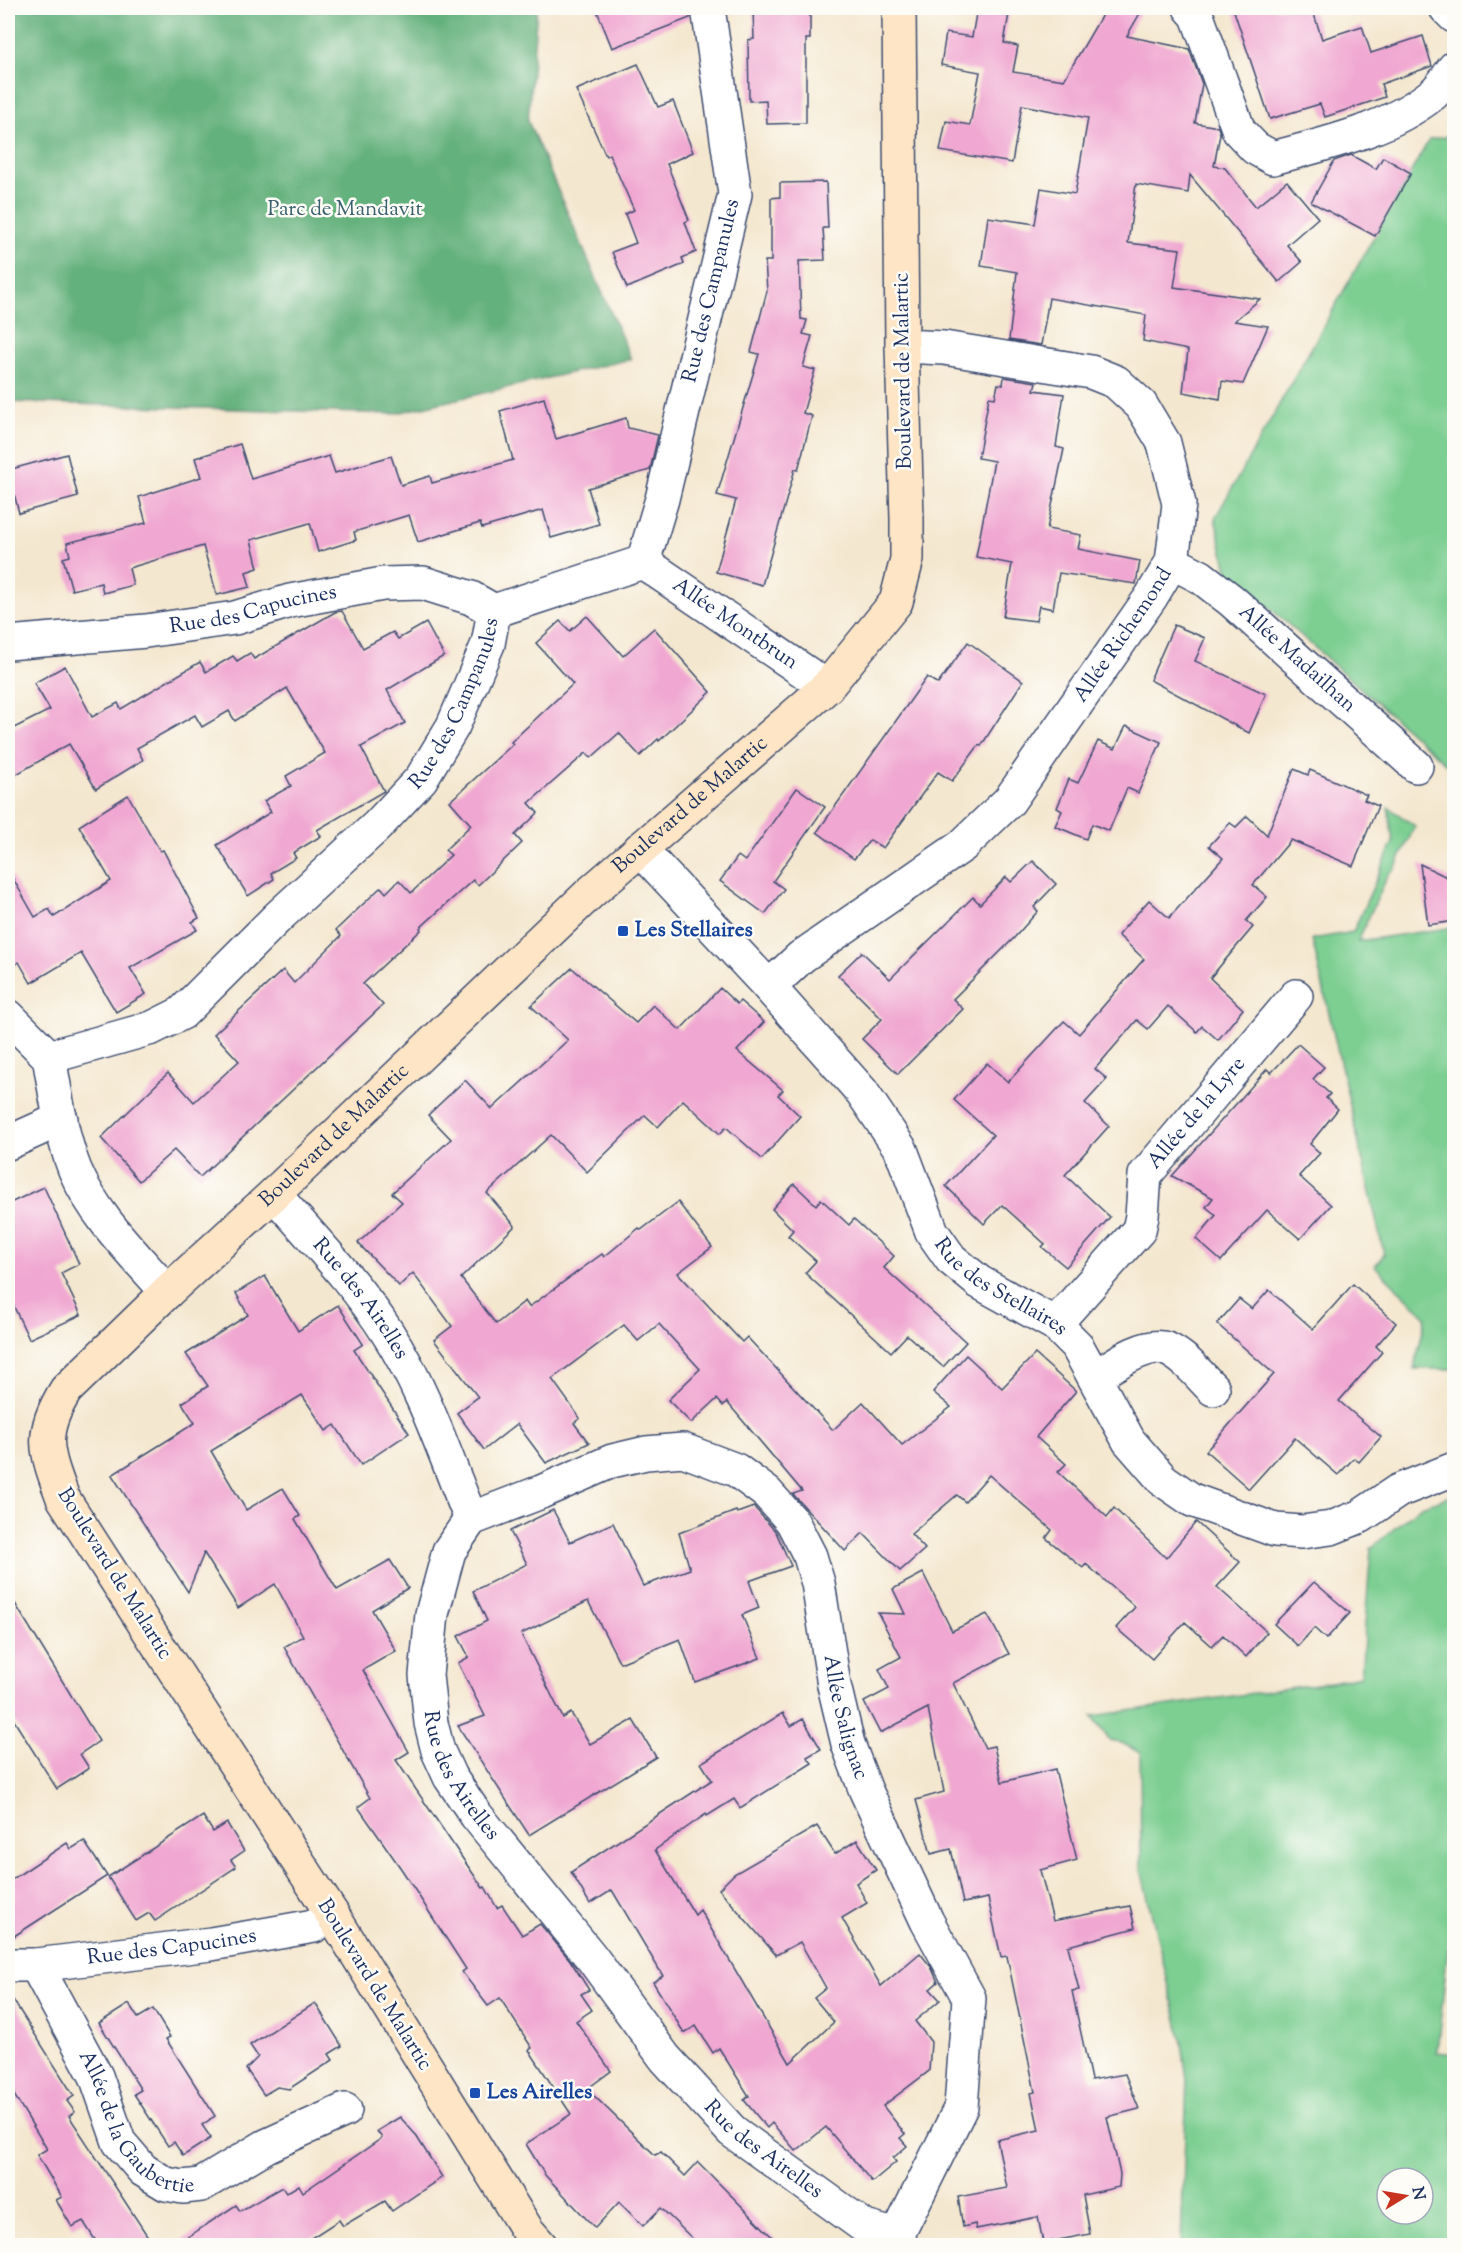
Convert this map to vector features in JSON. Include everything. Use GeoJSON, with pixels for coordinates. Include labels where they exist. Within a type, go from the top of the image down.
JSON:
{"type":"FeatureCollection","features":[{"type":"Feature","properties":{"kind":"street","name":"Rue des Campanules"},"geometry":{"type":"LineString","coordinates":[[49,1057],[153,1028],[182,1013],[278,917],[377,826],[421,779],[453,726],[488,644],[494,611],[643,562],[662,499],[735,194],[708,8]]}},
{"type":"Feature","properties":{"kind":"street","name":"Boulevard de Malartic"},"geometry":{"type":"LineString","coordinates":[[541,2246],[527,2230],[332,1914],[63,1498],[46,1448],[48,1428],[66,1390],[590,893],[827,687],[896,602],[907,559],[902,346],[899,8]]}},
{"type":"Feature","properties":{"kind":"street"},"geometry":{"type":"LineString","coordinates":[[1190,8],[1197,16],[1239,131],[1255,148],[1273,158],[1338,140],[1392,119],[1435,93],[1455,68]]}},
{"type":"Feature","properties":{"kind":"street"},"geometry":{"type":"LineString","coordinates":[[1446,8],[1455,16]]}},
{"type":"Feature","properties":{"kind":"street","name":"Allée Richemond"},"geometry":{"type":"LineString","coordinates":[[769,987],[801,957],[962,846],[1009,801],[1151,597],[1172,562],[1179,504],[1164,443],[1141,405],[1116,382],[1092,372],[944,348],[902,346]]}},
{"type":"Feature","properties":{"kind":"street","name":"Allée Montbrun"},"geometry":{"type":"LineString","coordinates":[[643,562],[827,687]]}},
{"type":"Feature","properties":{"kind":"street","name":"Allée Madailhan"},"geometry":{"type":"LineString","coordinates":[[1172,562],[1201,577],[1232,602],[1416,766]]}},
{"type":"Feature","properties":{"kind":"street","name":"Rue des Capucines"},"geometry":{"type":"LineString","coordinates":[[8,643],[146,631],[235,618],[290,601],[383,584],[423,583],[471,598],[494,611]]}},
{"type":"Feature","properties":{"kind":"street","name":"Rue des Stellaires"},"geometry":{"type":"LineString","coordinates":[[640,849],[769,987],[862,1092],[901,1150],[932,1232],[951,1259],[979,1282],[1055,1324],[1077,1346],[1129,1441],[1163,1480],[1192,1500],[1275,1530],[1302,1532],[1331,1528],[1361,1516],[1398,1491],[1455,1469]]}},
{"type":"Feature","properties":{"kind":"street","name":"Allée de la Lyre"},"geometry":{"type":"LineString","coordinates":[[1055,1324],[1139,1230],[1145,1175],[1296,996]]}},
{"type":"Feature","properties":{"kind":"street"},"geometry":{"type":"LineString","coordinates":[[8,1016],[49,1057],[61,1119],[75,1170],[92,1202],[114,1232],[167,1292]]}},
{"type":"Feature","properties":{"kind":"street"},"geometry":{"type":"LineString","coordinates":[[8,1143],[61,1119]]}},
{"type":"Feature","properties":{"kind":"street","name":"Rue des Airelles"},"geometry":{"type":"LineString","coordinates":[[274,1194],[352,1283],[387,1332],[415,1383],[471,1519],[449,1551],[432,1614],[426,1675],[431,1723],[438,1751],[450,1777],[476,1815],[592,1958],[665,2058],[732,2131],[865,2227],[899,2241]]}},
{"type":"Feature","properties":{"kind":"street"},"geometry":{"type":"LineString","coordinates":[[1095,1377],[1126,1358],[1149,1348],[1166,1349],[1185,1361],[1213,1389]]}},
{"type":"Feature","properties":{"kind":"street","name":"Allée Salignac"},"geometry":{"type":"LineString","coordinates":[[471,1519],[612,1461],[682,1450],[736,1470],[767,1493],[792,1521],[810,1556],[818,1583],[834,1685],[848,1744],[867,1791],[927,1921],[969,1998],[961,2107],[899,2241]]}},
{"type":"Feature","properties":{"kind":"street","name":"Rue des Capucines"},"geometry":{"type":"LineString","coordinates":[[22,1965],[211,1944],[314,1926],[332,1914]]}},
{"type":"Feature","properties":{"kind":"street","name":"Allée de la Gaubertie"},"geometry":{"type":"LineString","coordinates":[[22,1965],[96,2076],[119,2142],[143,2170],[166,2184],[183,2187],[201,2185],[266,2146],[345,2110]]}},
{"type":"Feature","properties":{"kind":"green space","name":"Parc de Mandavit"},"geometry":{"type":"Polygon","coordinates":[[[8,8],[537,8],[528,121],[631,359],[393,414],[8,402],[8,8]]]}},
{"type":"Feature","properties":{"kind":"green space"},"geometry":{"type":"Polygon","coordinates":[[[1454,135],[1454,771],[1227,570],[1215,518],[1429,140],[1454,135]]]}},
{"type":"Feature","properties":{"kind":"green space"},"geometry":{"type":"Polygon","coordinates":[[[1388,807],[1415,826],[1395,869],[1389,873],[1358,941],[1454,927],[1454,1369],[1414,1369],[1426,1317],[1375,1266],[1384,1254],[1312,939],[1353,932],[1393,842],[1388,807]]]}},
{"type":"Feature","properties":{"kind":"green space"},"geometry":{"type":"Polygon","coordinates":[[[1454,1495],[1454,1919],[1451,1919],[1437,2052],[1454,2054],[1454,2245],[1181,2245],[1187,2079],[1181,2037],[1141,1870],[1140,1753],[1122,1743],[1110,1741],[1092,1716],[1361,1676],[1371,1548],[1421,1506],[1454,1495]]]}},
{"type":"Feature","properties":{"kind":"building"},"geometry":{"type":"Polygon","coordinates":[[[596,8],[690,8],[690,18],[612,48],[596,8]]]}},
{"type":"Feature","properties":{"kind":"building"},"geometry":{"type":"Polygon","coordinates":[[[753,8],[810,8],[810,39],[806,39],[806,123],[767,124],[766,100],[749,101],[748,40],[754,39],[753,8]]]}},
{"type":"Feature","properties":{"kind":"building"},"geometry":{"type":"Polygon","coordinates":[[[977,8],[1010,8],[1004,43],[1018,46],[1013,72],[1064,80],[1106,8],[1143,8],[1127,36],[1189,49],[1202,84],[1195,123],[1218,127],[1220,134],[1214,166],[1225,168],[1256,207],[1287,181],[1318,218],[1287,245],[1302,262],[1279,282],[1190,175],[1188,193],[1136,184],[1128,243],[1180,249],[1174,287],[1260,299],[1234,321],[1268,326],[1243,384],[1222,381],[1220,399],[1183,392],[1188,350],[1143,341],[1146,315],[1049,298],[1041,345],[1009,340],[1017,272],[981,266],[988,217],[1035,224],[1041,188],[1075,194],[1088,118],[1022,105],[1012,163],[940,151],[946,121],[970,125],[980,72],[941,65],[946,33],[972,37],[977,8]]]}},
{"type":"Feature","properties":{"kind":"building"},"geometry":{"type":"Polygon","coordinates":[[[1233,8],[1312,8],[1322,39],[1362,26],[1371,53],[1423,36],[1432,66],[1381,84],[1385,97],[1325,117],[1320,104],[1270,119],[1233,8]]]}},
{"type":"Feature","properties":{"kind":"building"},"geometry":{"type":"Polygon","coordinates":[[[638,64],[658,107],[673,101],[693,152],[667,164],[689,220],[685,222],[696,252],[682,258],[684,264],[627,288],[612,252],[636,243],[625,214],[634,210],[609,154],[606,156],[576,90],[638,64]]]}},
{"type":"Feature","properties":{"kind":"building"},"geometry":{"type":"Polygon","coordinates":[[[1351,155],[1376,169],[1383,157],[1411,173],[1375,236],[1311,202],[1334,161],[1351,155]]]}},
{"type":"Feature","properties":{"kind":"building"},"geometry":{"type":"Polygon","coordinates":[[[826,182],[828,228],[823,228],[825,260],[799,261],[801,319],[807,320],[803,334],[812,336],[803,367],[815,370],[803,413],[812,416],[798,470],[795,469],[762,585],[716,572],[736,500],[717,495],[759,354],[751,352],[767,291],[765,261],[771,261],[771,198],[780,197],[780,183],[826,182]]]}},
{"type":"Feature","properties":{"kind":"building"},"geometry":{"type":"Polygon","coordinates":[[[1004,377],[1036,382],[1034,390],[1064,394],[1056,447],[1064,449],[1047,529],[1081,535],[1078,549],[1140,561],[1136,584],[1059,573],[1053,609],[1039,606],[1036,621],[1003,617],[1012,564],[976,557],[994,461],[978,458],[989,397],[995,398],[998,384],[1003,385],[1004,377]]]}},
{"type":"Feature","properties":{"kind":"building"},"geometry":{"type":"Polygon","coordinates":[[[544,398],[556,439],[626,418],[628,428],[658,435],[650,470],[588,488],[599,524],[551,538],[543,510],[482,528],[480,523],[418,542],[409,515],[354,532],[356,540],[318,552],[310,523],[251,540],[258,568],[246,572],[250,587],[217,595],[203,546],[129,568],[133,585],[103,593],[101,583],[72,590],[63,558],[70,556],[67,543],[146,523],[139,497],[201,477],[195,458],[240,444],[251,479],[329,456],[335,473],[391,456],[401,485],[430,476],[432,483],[513,460],[500,411],[544,398]]]}},
{"type":"Feature","properties":{"kind":"building"},"geometry":{"type":"Polygon","coordinates":[[[67,454],[78,497],[19,513],[8,470],[67,454]]]}},
{"type":"Feature","properties":{"kind":"building"},"geometry":{"type":"Polygon","coordinates":[[[342,611],[363,648],[393,632],[398,639],[426,623],[444,656],[387,690],[405,723],[361,747],[384,791],[317,830],[321,836],[293,853],[296,858],[271,873],[274,879],[248,896],[217,845],[271,812],[264,801],[291,786],[286,776],[325,753],[287,688],[235,721],[229,711],[202,727],[195,715],[137,748],[143,760],[96,789],[69,744],[8,779],[8,731],[50,710],[34,683],[65,666],[92,717],[118,703],[121,709],[200,662],[206,672],[233,656],[237,661],[250,653],[254,659],[335,612],[342,611]]]}},
{"type":"Feature","properties":{"kind":"building"},"geometry":{"type":"Polygon","coordinates":[[[587,616],[623,656],[654,628],[711,692],[640,756],[619,733],[591,758],[586,753],[529,803],[538,813],[515,835],[522,843],[478,885],[473,880],[363,984],[383,1005],[200,1177],[174,1150],[139,1181],[101,1138],[168,1073],[194,1102],[239,1061],[214,1034],[283,970],[294,983],[341,936],[336,930],[381,887],[386,893],[399,880],[411,893],[451,855],[445,850],[471,825],[450,801],[513,744],[511,742],[573,684],[536,643],[560,621],[570,631],[587,616]]]}},
{"type":"Feature","properties":{"kind":"building"},"geometry":{"type":"Polygon","coordinates":[[[1174,625],[1205,638],[1195,661],[1266,694],[1249,733],[1150,680],[1174,625]]]}},
{"type":"Feature","properties":{"kind":"building"},"geometry":{"type":"Polygon","coordinates":[[[968,642],[1023,681],[981,746],[979,745],[952,781],[938,772],[883,848],[870,840],[854,859],[817,832],[927,677],[938,684],[968,642]]]}},
{"type":"Feature","properties":{"kind":"building"},"geometry":{"type":"Polygon","coordinates":[[[1126,726],[1161,742],[1138,793],[1127,788],[1109,831],[1092,824],[1086,839],[1055,826],[1062,811],[1057,808],[1069,779],[1078,783],[1098,741],[1115,749],[1126,726]]]}},
{"type":"Feature","properties":{"kind":"building"},"geometry":{"type":"Polygon","coordinates":[[[1294,769],[1308,775],[1310,770],[1367,795],[1364,800],[1378,806],[1353,866],[1291,840],[1253,885],[1267,897],[1246,921],[1253,927],[1210,978],[1243,1009],[1218,1040],[1202,1026],[1197,1032],[1168,1006],[1148,1029],[1137,1020],[1095,1069],[1107,1079],[1085,1103],[1109,1126],[1065,1175],[1110,1217],[1066,1267],[1042,1247],[1045,1244],[1002,1205],[984,1224],[946,1186],[993,1135],[954,1100],[987,1063],[1008,1082],[1064,1021],[1079,1034],[1144,959],[1118,935],[1149,900],[1169,918],[1223,858],[1209,846],[1230,823],[1236,827],[1247,816],[1267,835],[1294,769]]]}},
{"type":"Feature","properties":{"kind":"building"},"geometry":{"type":"Polygon","coordinates":[[[797,788],[825,807],[773,881],[784,889],[765,914],[720,881],[738,856],[745,861],[797,788]]]}},
{"type":"Feature","properties":{"kind":"building"},"geometry":{"type":"Polygon","coordinates":[[[128,795],[160,851],[163,850],[199,918],[192,922],[197,930],[130,968],[146,994],[116,1012],[81,953],[31,983],[19,962],[8,970],[8,870],[35,917],[49,909],[54,917],[111,881],[79,826],[128,795]]]}},
{"type":"Feature","properties":{"kind":"building"},"geometry":{"type":"Polygon","coordinates":[[[1033,861],[1056,884],[1034,907],[1038,911],[1014,938],[953,999],[963,1009],[898,1074],[862,1039],[882,1019],[838,975],[862,952],[890,979],[973,897],[980,904],[1006,877],[1011,882],[1033,861]]]}},
{"type":"Feature","properties":{"kind":"building"},"geometry":{"type":"Polygon","coordinates":[[[1420,864],[1455,881],[1455,921],[1428,925],[1420,864]]]}},
{"type":"Feature","properties":{"kind":"building"},"geometry":{"type":"Polygon","coordinates":[[[572,968],[636,1023],[653,1005],[680,1030],[720,988],[737,1004],[740,1001],[764,1022],[737,1051],[783,1090],[778,1095],[800,1116],[762,1159],[726,1127],[720,1134],[683,1100],[658,1127],[645,1115],[587,1172],[551,1135],[487,1193],[515,1226],[461,1278],[496,1324],[525,1301],[529,1307],[602,1254],[604,1257],[639,1228],[641,1230],[678,1202],[712,1247],[678,1273],[742,1342],[747,1337],[833,1430],[863,1402],[902,1445],[951,1407],[933,1392],[966,1355],[1002,1388],[1035,1354],[1076,1391],[1036,1437],[1066,1464],[1058,1472],[1107,1517],[1114,1508],[1166,1558],[1196,1522],[1240,1562],[1217,1587],[1267,1632],[1246,1657],[1223,1635],[1212,1646],[1185,1622],[1152,1659],[1116,1628],[1135,1607],[1086,1564],[1083,1568],[1046,1538],[1052,1530],[989,1475],[965,1502],[957,1495],[911,1534],[925,1549],[900,1571],[863,1533],[845,1551],[793,1494],[802,1491],[727,1402],[723,1406],[717,1399],[691,1423],[668,1400],[700,1369],[659,1324],[638,1341],[624,1325],[552,1379],[580,1418],[574,1423],[589,1443],[546,1463],[517,1424],[484,1450],[457,1413],[478,1397],[434,1340],[452,1326],[413,1273],[399,1286],[358,1243],[402,1202],[392,1193],[451,1139],[428,1115],[465,1080],[492,1109],[568,1040],[531,1006],[572,968]]]}},
{"type":"Feature","properties":{"kind":"building"},"geometry":{"type":"Polygon","coordinates":[[[1298,1044],[1324,1067],[1313,1079],[1330,1094],[1326,1098],[1338,1109],[1310,1144],[1320,1153],[1299,1176],[1331,1205],[1300,1239],[1267,1210],[1221,1261],[1196,1239],[1216,1215],[1206,1207],[1213,1198],[1172,1176],[1267,1069],[1271,1073],[1298,1044]]]}},
{"type":"Feature","properties":{"kind":"building"},"geometry":{"type":"Polygon","coordinates":[[[794,1184],[816,1205],[821,1199],[849,1225],[854,1219],[894,1256],[884,1268],[966,1342],[943,1367],[907,1335],[891,1352],[805,1273],[816,1261],[788,1236],[793,1230],[772,1209],[794,1184]]]}},
{"type":"Feature","properties":{"kind":"building"},"geometry":{"type":"Polygon","coordinates":[[[44,1187],[79,1264],[61,1273],[81,1315],[29,1339],[8,1294],[8,1204],[44,1187]]]}},
{"type":"Feature","properties":{"kind":"building"},"geometry":{"type":"Polygon","coordinates":[[[265,1276],[298,1331],[338,1305],[363,1344],[354,1350],[409,1433],[361,1465],[335,1425],[326,1431],[302,1395],[211,1451],[246,1510],[283,1488],[300,1516],[295,1519],[337,1590],[390,1560],[408,1588],[372,1610],[396,1651],[363,1670],[409,1752],[396,1760],[483,1888],[485,1887],[497,1908],[502,1905],[522,1935],[540,1924],[570,1960],[589,1990],[581,1994],[592,2010],[576,2021],[611,2071],[587,2089],[655,2155],[661,2152],[685,2176],[698,2162],[781,2246],[700,2246],[661,2208],[643,2226],[619,2202],[595,2228],[545,2175],[526,2144],[571,2114],[529,2050],[532,2048],[500,1998],[488,2006],[462,1972],[466,1969],[358,1807],[370,1798],[284,1647],[303,1636],[275,1584],[238,1608],[204,1553],[188,1592],[112,1475],[195,1423],[182,1403],[208,1386],[186,1354],[248,1315],[236,1293],[265,1276]]]}},
{"type":"Feature","properties":{"kind":"building"},"geometry":{"type":"Polygon","coordinates":[[[1353,1284],[1396,1323],[1376,1346],[1382,1352],[1339,1401],[1381,1437],[1359,1462],[1354,1458],[1338,1475],[1295,1438],[1249,1489],[1206,1451],[1274,1374],[1217,1324],[1239,1299],[1252,1309],[1269,1290],[1313,1329],[1353,1284]]]}},
{"type":"Feature","properties":{"kind":"building"},"geometry":{"type":"Polygon","coordinates":[[[754,1507],[776,1532],[791,1566],[749,1581],[759,1608],[742,1615],[760,1658],[695,1682],[680,1639],[620,1663],[588,1601],[521,1634],[563,1718],[571,1713],[590,1744],[633,1720],[656,1757],[529,1835],[458,1726],[485,1716],[458,1663],[469,1657],[458,1636],[487,1621],[473,1591],[527,1564],[510,1531],[553,1510],[570,1542],[613,1523],[643,1586],[690,1569],[679,1533],[736,1511],[737,1513],[754,1507]]]}},
{"type":"Feature","properties":{"kind":"building"},"geometry":{"type":"Polygon","coordinates":[[[923,1573],[952,1631],[987,1614],[1009,1654],[953,1683],[985,1748],[994,1746],[1002,1782],[1055,1769],[1077,1860],[1040,1870],[1053,1921],[1130,1906],[1135,1928],[1068,1946],[1079,1990],[1072,1991],[1091,2080],[1125,2074],[1139,2109],[1107,2117],[1120,2174],[1119,2187],[1083,2195],[1090,2234],[1043,2243],[1038,2217],[976,2229],[975,2224],[963,2227],[958,2197],[1007,2188],[997,2140],[1039,2130],[1031,2093],[1035,2092],[1007,1956],[1001,1957],[988,1898],[963,1903],[951,1849],[931,1854],[916,1800],[944,1792],[928,1708],[880,1733],[864,1702],[889,1689],[879,1669],[901,1657],[878,1613],[905,1614],[893,1589],[923,1573]]]}},
{"type":"Feature","properties":{"kind":"building"},"geometry":{"type":"Polygon","coordinates":[[[1314,1582],[1350,1613],[1326,1639],[1314,1628],[1298,1646],[1274,1624],[1314,1582]]]}},
{"type":"Feature","properties":{"kind":"building"},"geometry":{"type":"Polygon","coordinates":[[[8,1592],[99,1741],[80,1754],[89,1768],[57,1789],[8,1711],[8,1592]]]}},
{"type":"Feature","properties":{"kind":"building"},"geometry":{"type":"Polygon","coordinates":[[[783,1713],[791,1726],[803,1719],[821,1749],[807,1757],[812,1763],[740,1808],[734,1799],[707,1816],[706,1814],[655,1850],[695,1915],[700,1910],[790,2063],[834,2022],[814,1998],[826,1988],[800,1942],[776,1955],[719,1889],[734,1874],[817,1826],[835,1854],[857,1840],[876,1870],[856,1883],[867,1903],[842,1918],[881,1986],[920,1953],[931,1967],[938,1982],[930,1989],[940,2000],[915,2021],[931,2042],[929,2071],[883,2106],[905,2134],[900,2138],[907,2146],[893,2158],[896,2162],[872,2182],[826,2127],[796,2151],[772,2123],[767,2128],[744,2100],[749,2096],[719,2048],[713,2053],[696,2026],[684,2033],[653,1982],[663,1976],[612,1890],[590,1904],[571,1872],[712,1780],[701,1763],[783,1713]]]}},
{"type":"Feature","properties":{"kind":"building"},"geometry":{"type":"Polygon","coordinates":[[[203,1816],[213,1832],[227,1823],[244,1851],[231,1860],[236,1867],[155,1921],[149,1913],[136,1921],[108,1877],[203,1816]]]}},
{"type":"Feature","properties":{"kind":"building"},"geometry":{"type":"Polygon","coordinates":[[[84,1841],[107,1876],[8,1940],[8,1882],[67,1843],[71,1849],[84,1841]]]}},
{"type":"Feature","properties":{"kind":"building"},"geometry":{"type":"Polygon","coordinates":[[[8,1992],[74,2096],[67,2101],[75,2112],[69,2116],[154,2246],[99,2246],[83,2221],[72,2227],[56,2200],[62,2197],[37,2155],[47,2149],[8,2085],[8,1992]]]}},
{"type":"Feature","properties":{"kind":"building"},"geometry":{"type":"Polygon","coordinates":[[[315,2003],[342,2046],[329,2054],[333,2060],[289,2089],[277,2087],[264,2095],[246,2069],[258,2057],[250,2045],[315,2003]]]}},
{"type":"Feature","properties":{"kind":"building"},"geometry":{"type":"Polygon","coordinates":[[[129,2004],[138,2018],[153,2009],[170,2037],[166,2039],[215,2116],[202,2125],[211,2138],[183,2156],[174,2142],[168,2146],[134,2094],[141,2090],[99,2023],[129,2004]]]}},
{"type":"Feature","properties":{"kind":"building"},"geometry":{"type":"Polygon","coordinates":[[[400,2117],[415,2134],[442,2177],[392,2211],[385,2201],[343,2226],[339,2220],[299,2246],[174,2246],[236,2205],[240,2211],[282,2187],[286,2193],[299,2185],[303,2192],[382,2138],[377,2131],[400,2117]]]}},
{"type":"Feature","properties":{"kind":"place","name":"Les Stellaires"},"geometry":{"type":"Point","coordinates":[623,931]}},
{"type":"Feature","properties":{"kind":"place","name":"Les Airelles"},"geometry":{"type":"Point","coordinates":[475,2093]}}]}
